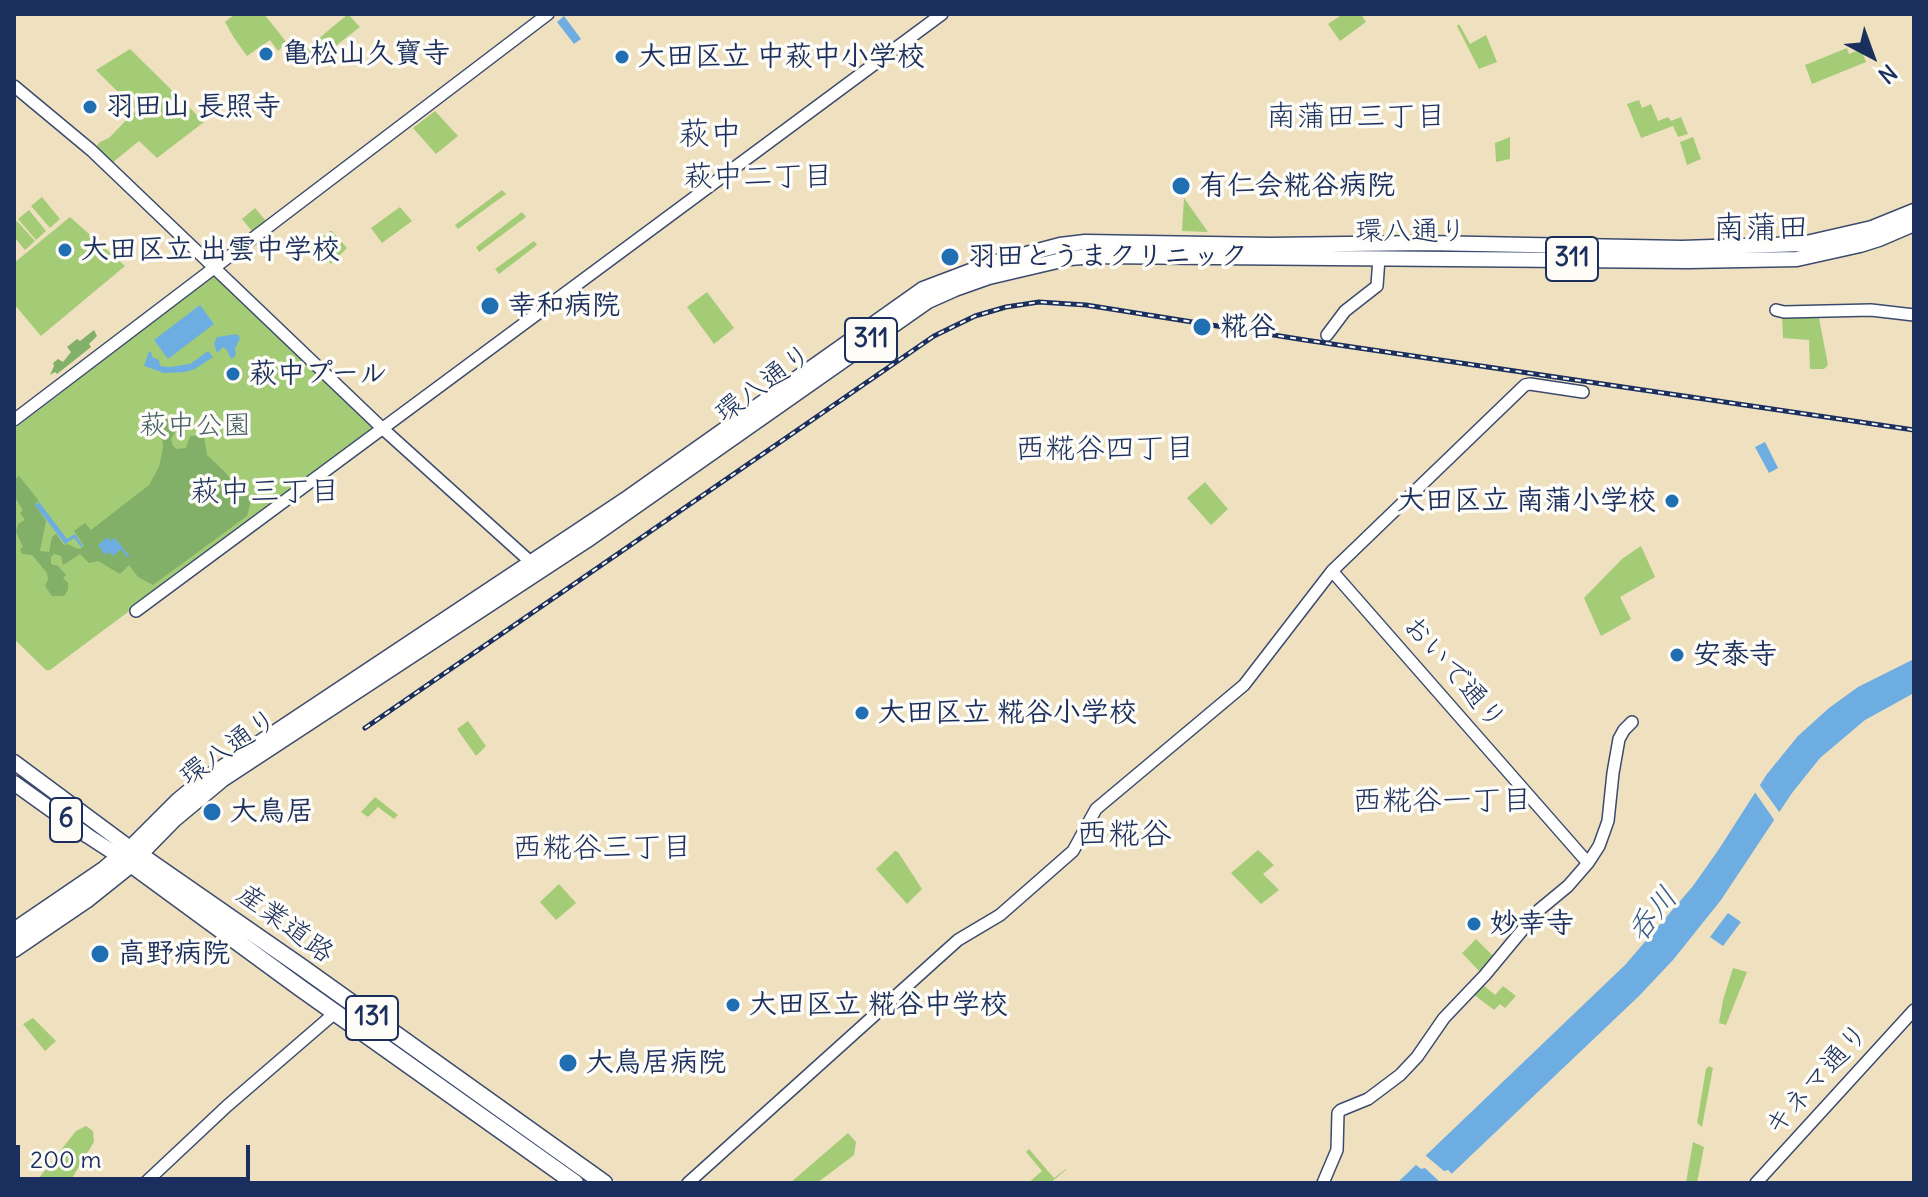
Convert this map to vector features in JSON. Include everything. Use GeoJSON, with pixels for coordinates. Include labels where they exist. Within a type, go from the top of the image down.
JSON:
{"type":"FeatureCollection","features":[{"type":"Feature","properties":{"kind":"highway","name":"環八通り"},"geometry":{"type":"LineString","coordinates":[[14,931],[130,856]]}},
{"type":"Feature","properties":{"kind":"highway","name":"環八通り"},"geometry":{"type":"LineString","coordinates":[[14,949],[86,900],[130,856]]}},
{"type":"Feature","properties":{"kind":"highway","name":"産業道路"},"geometry":{"type":"LineString","coordinates":[[130,856],[336,1012],[575,1183]]}},
{"type":"Feature","properties":{"kind":"highway","name":"産業道路"},"geometry":{"type":"LineString","coordinates":[[130,856],[300,966],[604,1183]]}},
{"type":"Feature","properties":{"kind":"main road","name":"環八通り"},"geometry":{"type":"LineString","coordinates":[[536,566],[923,289],[989,264],[1060,245],[1085,242],[1256,245],[1426,243],[1682,248],[1793,245],[1862,231],[1914,211]]}},
{"type":"Feature","properties":{"kind":"main road","name":"環八通り"},"geometry":{"type":"LineString","coordinates":[[130,856],[178,800],[200,782],[536,566],[639,505],[928,301],[955,289],[1035,265],[1082,257],[1797,259],[1879,239],[1914,224]]}},
{"type":"Feature","properties":{"kind":"main road","name":"産業道路"},"geometry":{"type":"LineString","coordinates":[[14,762],[130,856]]}},
{"type":"Feature","properties":{"kind":"main road","name":"産業道路"},"geometry":{"type":"LineString","coordinates":[[14,783],[130,856]]}},
{"type":"Feature","properties":{"kind":"street"},"geometry":{"type":"LineString","coordinates":[[14,420],[548,14]]}},
{"type":"Feature","properties":{"kind":"street"},"geometry":{"type":"LineString","coordinates":[[136,611],[942,14]]}},
{"type":"Feature","properties":{"kind":"street"},"geometry":{"type":"LineString","coordinates":[[14,86],[91,150],[382,428],[536,566]]}},
{"type":"Feature","properties":{"kind":"street"},"geometry":{"type":"LineString","coordinates":[[1327,335],[1345,311],[1377,286],[1379,258]]}},
{"type":"Feature","properties":{"kind":"street"},"geometry":{"type":"LineString","coordinates":[[1776,310],[1914,315]]}},
{"type":"Feature","properties":{"kind":"street"},"geometry":{"type":"LineString","coordinates":[[688,1183],[958,940],[1000,915],[1073,851],[1096,809],[1244,685],[1332,571],[1525,385],[1583,392]]}},
{"type":"Feature","properties":{"kind":"street","name":"おいで通り"},"geometry":{"type":"LineString","coordinates":[[1332,571],[1588,863]]}},
{"type":"Feature","properties":{"kind":"street"},"geometry":{"type":"LineString","coordinates":[[1323,1183],[1337,1150],[1338,1113],[1368,1099],[1400,1075],[1417,1057],[1444,1018],[1485,975],[1531,919],[1588,863],[1599,846],[1608,821],[1619,739],[1632,722]]}},
{"type":"Feature","properties":{"kind":"street","name":"キネマ通り"},"geometry":{"type":"LineString","coordinates":[[1756,1183],[1914,1010]]}},
{"type":"Feature","properties":{"kind":"street"},"geometry":{"type":"LineString","coordinates":[[150,1181],[227,1106],[336,1012]]}},
{"type":"Feature","properties":{"kind":"green space"},"geometry":{"type":"Polygon","coordinates":[[[235,14],[264,14],[287,43],[278,51],[270,40],[247,56],[225,22],[235,14]]]}},
{"type":"Feature","properties":{"kind":"green space"},"geometry":{"type":"Polygon","coordinates":[[[348,14],[360,27],[315,62],[305,50],[348,14]]]}},
{"type":"Feature","properties":{"kind":"green space"},"geometry":{"type":"Polygon","coordinates":[[[1343,14],[1361,14],[1366,22],[1340,41],[1328,24],[1343,14]]]}},
{"type":"Feature","properties":{"kind":"green space"},"geometry":{"type":"Polygon","coordinates":[[[1459,24],[1470,44],[1486,35],[1497,62],[1479,69],[1457,26],[1459,24]]]}},
{"type":"Feature","properties":{"kind":"green space"},"geometry":{"type":"Polygon","coordinates":[[[1847,48],[1849,54],[1861,49],[1866,62],[1812,84],[1805,65],[1847,48]]]}},
{"type":"Feature","properties":{"kind":"green space"},"geometry":{"type":"Polygon","coordinates":[[[130,49],[204,122],[157,158],[139,141],[112,163],[95,148],[136,110],[96,70],[130,49]]]}},
{"type":"Feature","properties":{"kind":"green space"},"geometry":{"type":"Polygon","coordinates":[[[1639,100],[1642,108],[1651,104],[1658,121],[1681,117],[1688,134],[1678,137],[1673,126],[1641,138],[1627,104],[1639,100]]]}},
{"type":"Feature","properties":{"kind":"green space"},"geometry":{"type":"Polygon","coordinates":[[[435,111],[458,136],[436,154],[413,128],[435,111]]]}},
{"type":"Feature","properties":{"kind":"green space"},"geometry":{"type":"Polygon","coordinates":[[[1510,137],[1510,159],[1496,162],[1495,143],[1510,137]]]}},
{"type":"Feature","properties":{"kind":"green space"},"geometry":{"type":"Polygon","coordinates":[[[1693,137],[1701,159],[1687,165],[1680,142],[1693,137]]]}},
{"type":"Feature","properties":{"kind":"green space"},"geometry":{"type":"Polygon","coordinates":[[[502,190],[506,194],[458,229],[455,225],[502,190]]]}},
{"type":"Feature","properties":{"kind":"green space"},"geometry":{"type":"Polygon","coordinates":[[[42,197],[60,219],[50,228],[31,206],[42,197]]]}},
{"type":"Feature","properties":{"kind":"green space"},"geometry":{"type":"Polygon","coordinates":[[[1184,198],[1208,232],[1182,231],[1184,198]]]}},
{"type":"Feature","properties":{"kind":"green space"},"geometry":{"type":"Polygon","coordinates":[[[400,207],[412,221],[382,243],[371,228],[400,207]]]}},
{"type":"Feature","properties":{"kind":"green space"},"geometry":{"type":"Polygon","coordinates":[[[255,208],[266,221],[252,231],[242,219],[255,208]]]}},
{"type":"Feature","properties":{"kind":"green space"},"geometry":{"type":"Polygon","coordinates":[[[29,210],[46,231],[36,240],[18,219],[29,210]]]}},
{"type":"Feature","properties":{"kind":"green space"},"geometry":{"type":"Polygon","coordinates":[[[522,212],[526,217],[479,252],[476,247],[522,212]]]}},
{"type":"Feature","properties":{"kind":"green space"},"geometry":{"type":"Polygon","coordinates":[[[70,217],[125,266],[41,336],[14,304],[14,263],[70,217]]]}},
{"type":"Feature","properties":{"kind":"green space"},"geometry":{"type":"Polygon","coordinates":[[[17,221],[35,241],[25,250],[14,237],[14,223],[17,221]]]}},
{"type":"Feature","properties":{"kind":"green space"},"geometry":{"type":"Polygon","coordinates":[[[330,231],[347,248],[331,264],[314,244],[330,231]]]}},
{"type":"Feature","properties":{"kind":"green space"},"geometry":{"type":"Polygon","coordinates":[[[534,241],[537,245],[499,274],[495,269],[534,241]]]}},
{"type":"Feature","properties":{"kind":"green space","name":"萩中公園"},"geometry":{"type":"Polygon","coordinates":[[[218,276],[374,429],[46,670],[14,639],[14,429],[181,300],[218,276]]]}},
{"type":"Feature","properties":{"kind":"green space"},"geometry":{"type":"Polygon","coordinates":[[[707,292],[734,328],[714,344],[687,307],[707,292]]]}},
{"type":"Feature","properties":{"kind":"green space"},"geometry":{"type":"Polygon","coordinates":[[[1818,313],[1828,365],[1824,369],[1810,369],[1809,340],[1783,338],[1782,317],[1818,313]]]}},
{"type":"Feature","properties":{"kind":"green space"},"geometry":{"type":"Polygon","coordinates":[[[94,330],[97,336],[89,344],[91,347],[57,374],[50,375],[53,363],[58,359],[63,362],[71,352],[67,347],[94,330]]]}},
{"type":"Feature","properties":{"kind":"green space"},"geometry":{"type":"Polygon","coordinates":[[[166,412],[177,428],[171,439],[177,449],[186,448],[190,436],[204,435],[207,455],[238,490],[252,497],[247,516],[153,585],[138,577],[129,565],[120,574],[98,561],[89,563],[80,554],[63,565],[61,556],[54,554],[51,564],[58,566],[66,575],[63,578],[68,583],[68,590],[64,596],[52,596],[45,586],[47,573],[32,555],[22,554],[20,549],[23,547],[16,532],[18,524],[25,520],[14,496],[14,474],[39,501],[35,504],[46,521],[40,551],[49,552],[52,537],[56,534],[64,545],[79,549],[84,546],[74,531],[85,523],[91,530],[149,485],[159,467],[163,447],[157,415],[166,412]]]}},
{"type":"Feature","properties":{"kind":"green space"},"geometry":{"type":"Polygon","coordinates":[[[1205,482],[1228,509],[1211,525],[1187,498],[1205,482]]]}},
{"type":"Feature","properties":{"kind":"green space"},"geometry":{"type":"Polygon","coordinates":[[[1641,546],[1655,577],[1620,597],[1631,619],[1601,636],[1584,598],[1622,559],[1641,546]]]}},
{"type":"Feature","properties":{"kind":"green space"},"geometry":{"type":"Polygon","coordinates":[[[468,721],[486,746],[476,756],[457,729],[468,721]]]}},
{"type":"Feature","properties":{"kind":"green space"},"geometry":{"type":"Polygon","coordinates":[[[375,797],[398,815],[394,819],[378,807],[368,817],[361,812],[375,797]]]}},
{"type":"Feature","properties":{"kind":"green space"},"geometry":{"type":"Polygon","coordinates":[[[1258,850],[1274,865],[1263,874],[1279,890],[1261,904],[1231,873],[1258,850]]]}},
{"type":"Feature","properties":{"kind":"green space"},"geometry":{"type":"Polygon","coordinates":[[[895,851],[922,889],[907,904],[876,869],[895,851]]]}},
{"type":"Feature","properties":{"kind":"green space"},"geometry":{"type":"Polygon","coordinates":[[[559,884],[576,903],[556,920],[540,902],[559,884]]]}},
{"type":"Feature","properties":{"kind":"green space"},"geometry":{"type":"Polygon","coordinates":[[[1476,939],[1495,958],[1481,973],[1462,953],[1476,939]]]}},
{"type":"Feature","properties":{"kind":"green space"},"geometry":{"type":"Polygon","coordinates":[[[1733,968],[1747,972],[1726,1025],[1719,1023],[1733,968]]]}},
{"type":"Feature","properties":{"kind":"green space"},"geometry":{"type":"Polygon","coordinates":[[[1482,984],[1495,995],[1503,986],[1516,996],[1505,1008],[1500,1004],[1494,1010],[1473,994],[1482,984]]]}},
{"type":"Feature","properties":{"kind":"green space"},"geometry":{"type":"Polygon","coordinates":[[[33,1018],[56,1041],[45,1051],[23,1024],[33,1018]]]}},
{"type":"Feature","properties":{"kind":"green space"},"geometry":{"type":"Polygon","coordinates":[[[1709,1066],[1713,1068],[1702,1127],[1697,1123],[1709,1066]]]}},
{"type":"Feature","properties":{"kind":"green space"},"geometry":{"type":"Polygon","coordinates":[[[86,1126],[93,1131],[94,1142],[69,1183],[35,1183],[76,1131],[86,1126]]]}},
{"type":"Feature","properties":{"kind":"green space"},"geometry":{"type":"Polygon","coordinates":[[[848,1133],[856,1142],[854,1155],[817,1183],[790,1183],[848,1133]]]}},
{"type":"Feature","properties":{"kind":"green space"},"geometry":{"type":"Polygon","coordinates":[[[1693,1142],[1704,1147],[1697,1183],[1686,1183],[1693,1142]]]}},
{"type":"Feature","properties":{"kind":"green space"},"geometry":{"type":"Polygon","coordinates":[[[1029,1149],[1054,1178],[1066,1170],[1050,1183],[1028,1183],[1042,1171],[1026,1152],[1029,1149]]]}},
{"type":"Feature","properties":{"kind":"water"},"geometry":{"type":"Polygon","coordinates":[[[564,16],[581,39],[574,44],[557,22],[564,16]]]}},
{"type":"Feature","properties":{"kind":"water"},"geometry":{"type":"Polygon","coordinates":[[[200,305],[214,324],[168,359],[154,340],[200,305]]]}},
{"type":"Feature","properties":{"kind":"water"},"geometry":{"type":"Polygon","coordinates":[[[237,334],[240,338],[236,355],[231,359],[223,347],[217,353],[214,344],[217,337],[237,334]]]}},
{"type":"Feature","properties":{"kind":"water"},"geometry":{"type":"Polygon","coordinates":[[[149,351],[152,357],[159,360],[160,366],[170,367],[190,364],[208,351],[213,357],[195,369],[164,373],[144,366],[149,351]]]}},
{"type":"Feature","properties":{"kind":"water"},"geometry":{"type":"Polygon","coordinates":[[[1765,442],[1778,468],[1769,473],[1755,447],[1765,442]]]}},
{"type":"Feature","properties":{"kind":"water"},"geometry":{"type":"Polygon","coordinates":[[[39,502],[67,539],[75,534],[83,546],[74,538],[65,544],[35,505],[39,502]]]}},
{"type":"Feature","properties":{"kind":"water"},"geometry":{"type":"Polygon","coordinates":[[[108,537],[111,541],[115,538],[130,557],[121,549],[113,556],[109,552],[105,555],[98,545],[108,537]]]}},
{"type":"Feature","properties":{"kind":"water"},"geometry":{"type":"Polygon","coordinates":[[[1914,659],[1914,693],[1865,720],[1820,758],[1792,793],[1721,900],[1673,960],[1639,996],[1442,1183],[1397,1183],[1625,965],[1693,886],[1767,774],[1798,736],[1858,687],[1914,659]]]}},
{"type":"Feature","properties":{"kind":"water"},"geometry":{"type":"Polygon","coordinates":[[[1728,913],[1741,922],[1723,946],[1710,937],[1728,913]]]}},
{"type":"Feature","properties":{"kind":"pier"},"geometry":{"type":"Polygon","coordinates":[[[1759,784],[1780,813],[1775,821],[1754,791],[1759,784]]]}},
{"type":"Feature","properties":{"kind":"pier"},"geometry":{"type":"Polygon","coordinates":[[[1425,1155],[1453,1175],[1445,1183],[1415,1164],[1425,1155]]]}},
{"type":"Feature","properties":{"kind":"railway"},"geometry":{"type":"LineString","coordinates":[[365,728],[934,336],[975,316],[1006,307],[1039,302],[1086,305],[1914,430]]}},
{"type":"Feature","properties":{"kind":"place","name":"亀松山久寶寺"},"geometry":{"type":"Point","coordinates":[266,54]}},
{"type":"Feature","properties":{"kind":"place","name":"大田区立 中萩中小学校"},"geometry":{"type":"Point","coordinates":[622,57]}},
{"type":"Feature","properties":{"kind":"place","name":"羽田山 長照寺"},"geometry":{"type":"Point","coordinates":[90,107]}},
{"type":"Feature","properties":{"kind":"place","name":"有仁会糀谷病院"},"geometry":{"type":"Point","coordinates":[1181,186]}},
{"type":"Feature","properties":{"kind":"place","name":"大田区立 出雲中学校"},"geometry":{"type":"Point","coordinates":[65,250]}},
{"type":"Feature","properties":{"kind":"place","name":"羽田とうまクリニック"},"geometry":{"type":"Point","coordinates":[950,257]}},
{"type":"Feature","properties":{"kind":"place","name":"幸和病院"},"geometry":{"type":"Point","coordinates":[490,306]}},
{"type":"Feature","properties":{"kind":"place","name":"糀谷"},"geometry":{"type":"Point","coordinates":[1202,327]}},
{"type":"Feature","properties":{"kind":"place","name":"萩中プール"},"geometry":{"type":"Point","coordinates":[233,374]}},
{"type":"Feature","properties":{"kind":"place","name":"大田区立 南蒲小学校"},"geometry":{"type":"Point","coordinates":[1672,501]}},
{"type":"Feature","properties":{"kind":"place","name":"安泰寺"},"geometry":{"type":"Point","coordinates":[1677,655]}},
{"type":"Feature","properties":{"kind":"place","name":"大田区立 糀谷小学校"},"geometry":{"type":"Point","coordinates":[862,713]}},
{"type":"Feature","properties":{"kind":"place","name":"大鳥居"},"geometry":{"type":"Point","coordinates":[212,812]}},
{"type":"Feature","properties":{"kind":"place","name":"妙幸寺"},"geometry":{"type":"Point","coordinates":[1474,924]}},
{"type":"Feature","properties":{"kind":"place","name":"高野病院"},"geometry":{"type":"Point","coordinates":[100,954]}},
{"type":"Feature","properties":{"kind":"place","name":"大田区立 糀谷中学校"},"geometry":{"type":"Point","coordinates":[733,1005]}},
{"type":"Feature","properties":{"kind":"place","name":"大鳥居病院"},"geometry":{"type":"Point","coordinates":[568,1063]}},
{"type":"Feature","properties":{"kind":"district","name":"南蒲田三丁目"},"geometry":{"type":"Point","coordinates":[1356,117]}},
{"type":"Feature","properties":{"kind":"district","name":"萩中"},"geometry":{"type":"Point","coordinates":[710,135]}},
{"type":"Feature","properties":{"kind":"district","name":"萩中二丁目"},"geometry":{"type":"Point","coordinates":[758,177]}},
{"type":"Feature","properties":{"kind":"district","name":"南蒲田"},"geometry":{"type":"Point","coordinates":[1761,229]}},
{"type":"Feature","properties":{"kind":"district","name":"西糀谷四丁目"},"geometry":{"type":"Point","coordinates":[1105,449]}},
{"type":"Feature","properties":{"kind":"district","name":"萩中三丁目"},"geometry":{"type":"Point","coordinates":[265,492]}},
{"type":"Feature","properties":{"kind":"district","name":"西糀谷一丁目"},"geometry":{"type":"Point","coordinates":[1442,801]}},
{"type":"Feature","properties":{"kind":"district","name":"西糀谷"},"geometry":{"type":"Point","coordinates":[1124,835]}},
{"type":"Feature","properties":{"kind":"district","name":"西糀谷三丁目"},"geometry":{"type":"Point","coordinates":[602,848]}},
{"type":"Feature","properties":{"kind":"water label","name":"呑川"},"geometry":{"type":"Point","coordinates":[1653,915]}}]}
